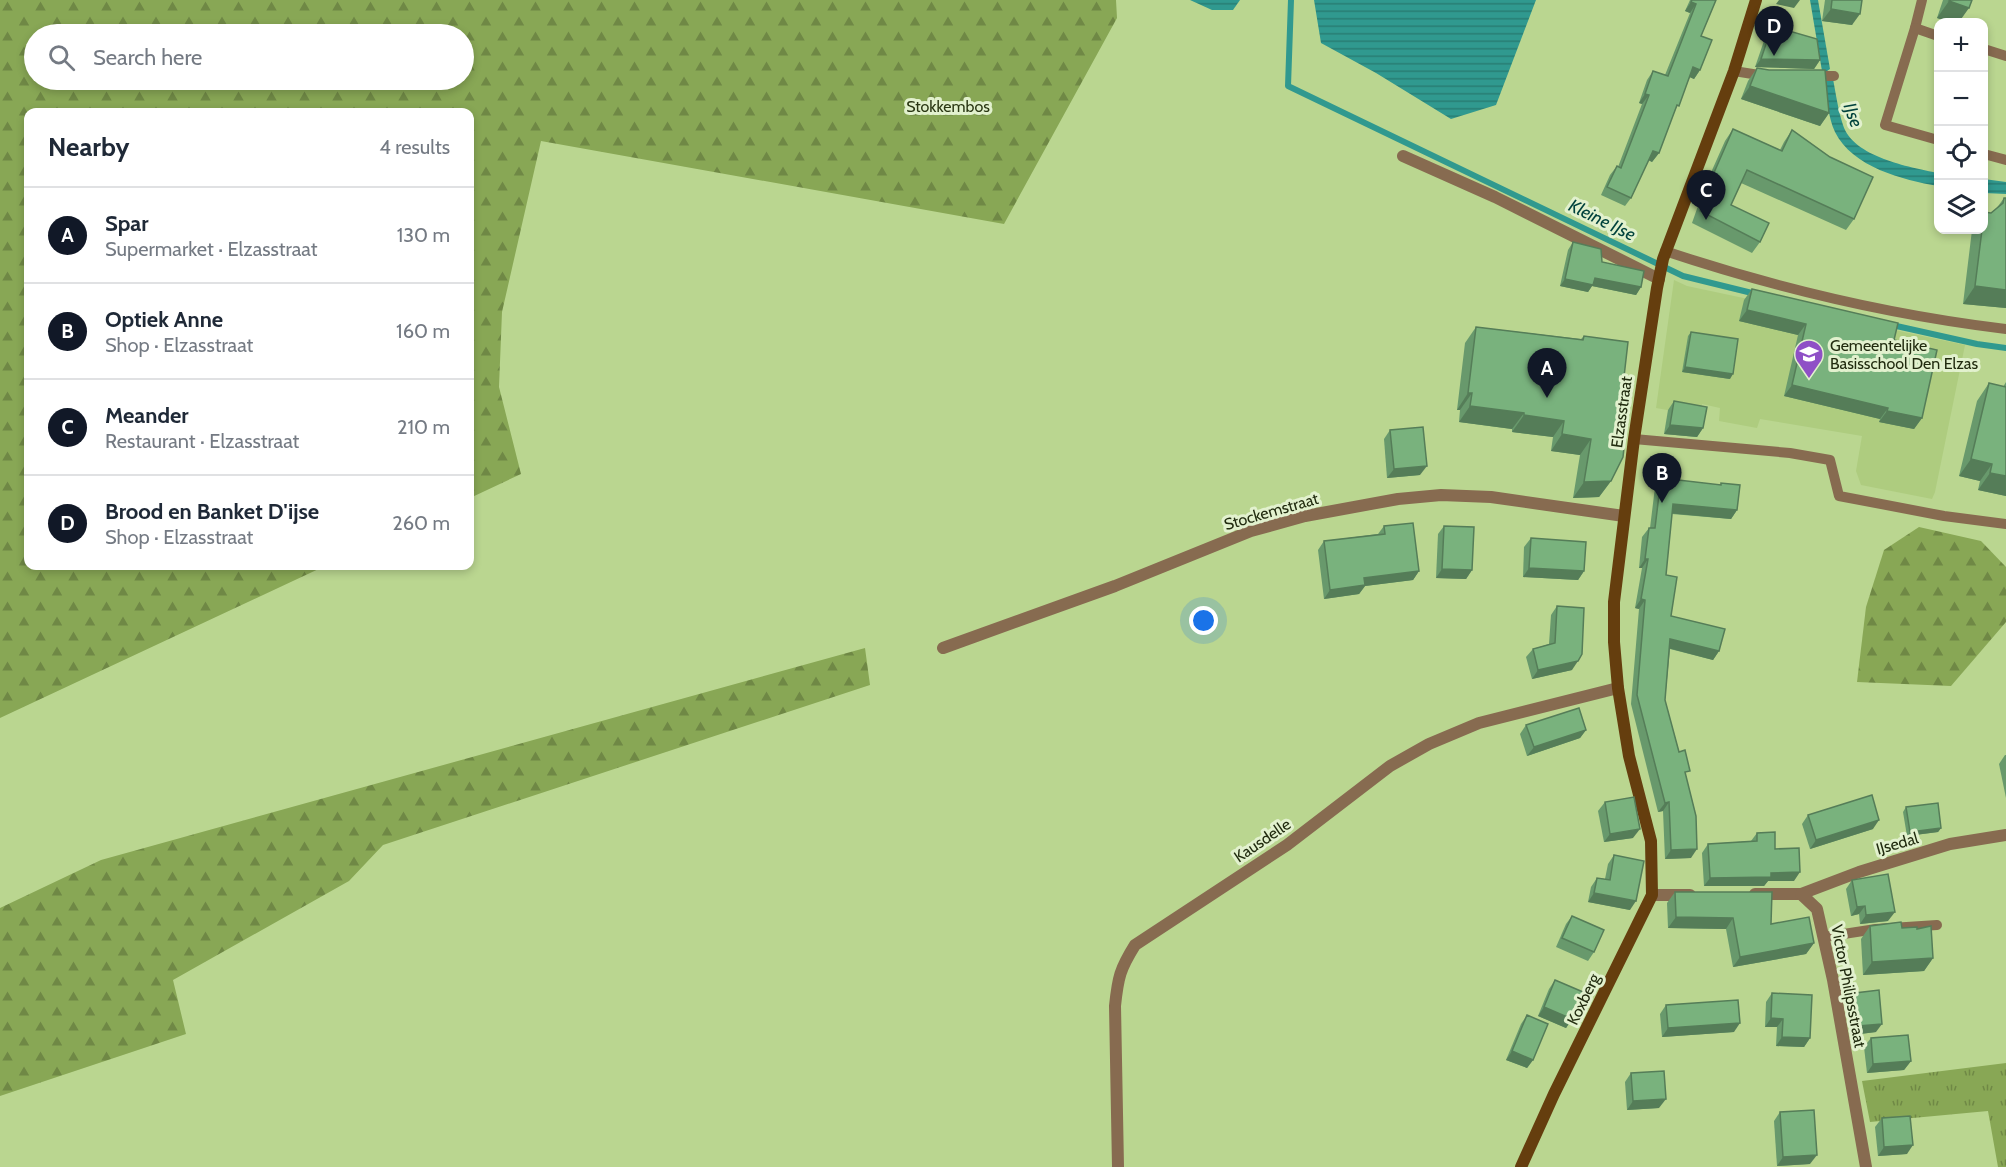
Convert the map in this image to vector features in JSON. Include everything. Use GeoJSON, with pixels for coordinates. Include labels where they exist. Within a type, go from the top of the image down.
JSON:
{"type":"FeatureCollection","features":[{"type":"Feature","properties":{"kind":"street","name":"Elzasstraat"},"geometry":{"type":"LineString","coordinates":[[1651,841],[1629,756],[1618,688],[1614,642],[1614,602],[1624,516],[1664,255],[1734,71],[1756,0]]}},
{"type":"Feature","properties":{"kind":"street"},"geometry":{"type":"LineString","coordinates":[[1403,156],[1506,202],[1659,277]]}},
{"type":"Feature","properties":{"kind":"street","name":"Stockemstraat"},"geometry":{"type":"LineString","coordinates":[[943,648],[1115,586],[1251,531],[1305,516],[1398,499],[1441,495],[1491,497],[1624,516]]}},
{"type":"Feature","properties":{"kind":"street","name":"Kausdelle"},"geometry":{"type":"LineString","coordinates":[[1118,1167],[1115,1006],[1122,966],[1135,945],[1287,845],[1390,766],[1429,744],[1479,723],[1618,688]]}},
{"type":"Feature","properties":{"kind":"street","name":"IJsedal"},"geometry":{"type":"LineString","coordinates":[[1801,894],[1858,872],[1950,844],[2006,836]]}},
{"type":"Feature","properties":{"kind":"street","name":"Koxberg"},"geometry":{"type":"LineString","coordinates":[[1521,1167],[1554,1094],[1652,895],[1651,841]]}},
{"type":"Feature","properties":{"kind":"street"},"geometry":{"type":"LineString","coordinates":[[1746,894],[1801,894]]}},
{"type":"Feature","properties":{"kind":"street","name":"Victor Philipsstraat"},"geometry":{"type":"LineString","coordinates":[[1801,894],[1817,909],[1824,937],[1866,1167]]}},
{"type":"Feature","properties":{"kind":"street"},"geometry":{"type":"LineString","coordinates":[[1652,895],[1701,895]]}},
{"type":"Feature","properties":{"kind":"lane"},"geometry":{"type":"LineString","coordinates":[[1922,0],[1885,125],[1934,139]]}},
{"type":"Feature","properties":{"kind":"lane"},"geometry":{"type":"LineString","coordinates":[[1915,28],[1934,35]]}},
{"type":"Feature","properties":{"kind":"lane"},"geometry":{"type":"LineString","coordinates":[[1988,51],[2006,56]]}},
{"type":"Feature","properties":{"kind":"lane"},"geometry":{"type":"LineString","coordinates":[[1734,71],[1772,76]]}},
{"type":"Feature","properties":{"kind":"lane"},"geometry":{"type":"LineString","coordinates":[[1813,76],[1834,76]]}},
{"type":"Feature","properties":{"kind":"lane"},"geometry":{"type":"LineString","coordinates":[[1988,155],[2006,160]]}},
{"type":"Feature","properties":{"kind":"lane"},"geometry":{"type":"LineString","coordinates":[[1664,255],[1788,289],[1933,319],[2006,329]]}},
{"type":"Feature","properties":{"kind":"lane"},"geometry":{"type":"LineString","coordinates":[[1634,439],[1790,453],[1830,460],[1839,496],[1944,516],[2006,524]]}},
{"type":"Feature","properties":{"kind":"lane"},"geometry":{"type":"LineString","coordinates":[[1824,937],[1876,929],[1937,925]]}},
{"type":"Feature","properties":{"kind":"shaded area","name":"Gemeentelijke Basisschool Den Elzas"},"geometry":{"type":"Polygon","coordinates":[[[1674,280],[1687,286],[1965,345],[1932,499],[1861,485],[1856,471],[1862,436],[1760,419],[1757,428],[1719,421],[1720,408],[1702,404],[1701,416],[1656,408],[1674,280]]]}},
{"type":"Feature","properties":{"kind":"green space","name":"Stokkembos"},"geometry":{"type":"Polygon","coordinates":[[[0,0],[1116,0],[1117,18],[1004,224],[541,141],[502,312],[499,387],[521,474],[474,496],[474,108],[24,108],[24,570],[316,570],[0,718],[0,0]]]}},
{"type":"Feature","properties":{"kind":"green space"},"geometry":{"type":"Polygon","coordinates":[[[1919,527],[1981,541],[2006,567],[2006,622],[1951,686],[1857,682],[1866,607],[1884,550],[1919,527]]]}},
{"type":"Feature","properties":{"kind":"green space"},"geometry":{"type":"Polygon","coordinates":[[[865,648],[870,685],[383,845],[349,881],[173,980],[186,1034],[0,1096],[0,908],[101,860],[865,648]]]}},
{"type":"Feature","properties":{"kind":"green space"},"geometry":{"type":"Polygon","coordinates":[[[2006,1063],[2006,1167],[1998,1167],[1988,1111],[1870,1122],[1862,1081],[2006,1063]]]}},
{"type":"Feature","properties":{"kind":"water"},"geometry":{"type":"Polygon","coordinates":[[[1190,0],[1240,0],[1233,10],[1212,10],[1190,0]]]}},
{"type":"Feature","properties":{"kind":"water"},"geometry":{"type":"Polygon","coordinates":[[[1314,0],[1536,0],[1496,105],[1451,119],[1376,73],[1321,43],[1314,0]]]}},
{"type":"Feature","properties":{"kind":"water"},"geometry":{"type":"Polygon","coordinates":[[[1810,0],[1818,0],[1830,69],[1827,71],[1822,71],[1810,0]]]}},
{"type":"Feature","properties":{"kind":"water"},"geometry":{"type":"Polygon","coordinates":[[[1833,79],[1843,125],[1858,145],[1883,159],[1934,172],[1934,185],[1895,176],[1866,163],[1853,154],[1835,132],[1823,82],[1833,79]]]}},
{"type":"Feature","properties":{"kind":"water"},"geometry":{"type":"Polygon","coordinates":[[[1988,180],[2006,182],[2006,194],[1988,193],[1988,180]]]}},
{"type":"Feature","properties":{"kind":"building"},"geometry":{"type":"Polygon","coordinates":[[[1692,0],[1716,0],[1701,36],[1712,40],[1700,70],[1693,67],[1659,153],[1653,151],[1631,198],[1607,187],[1617,166],[1621,168],[1649,95],[1645,94],[1653,71],[1668,76],[1696,4],[1691,2],[1692,0]]]}},
{"type":"Feature","properties":{"kind":"building"},"geometry":{"type":"Polygon","coordinates":[[[1832,0],[1862,0],[1860,14],[1831,9],[1832,0]]]}},
{"type":"Feature","properties":{"kind":"building"},"geometry":{"type":"Polygon","coordinates":[[[1950,0],[1972,0],[1969,8],[1950,0]]]}},
{"type":"Feature","properties":{"kind":"building"},"geometry":{"type":"Polygon","coordinates":[[[1772,26],[1817,39],[1820,60],[1761,59],[1772,26]]]}},
{"type":"Feature","properties":{"kind":"building"},"geometry":{"type":"Polygon","coordinates":[[[1757,68],[1825,70],[1829,113],[1750,86],[1757,68]]]}},
{"type":"Feature","properties":{"kind":"building"},"geometry":{"type":"Polygon","coordinates":[[[1733,129],[1782,151],[1792,130],[1830,157],[1873,177],[1854,219],[1747,170],[1731,205],[1769,223],[1760,242],[1700,211],[1733,129]]]}},
{"type":"Feature","properties":{"kind":"building"},"geometry":{"type":"Polygon","coordinates":[[[2006,198],[2006,290],[1975,286],[1982,234],[1988,234],[1988,213],[1991,213],[2006,198]]]}},
{"type":"Feature","properties":{"kind":"building"},"geometry":{"type":"Polygon","coordinates":[[[1573,242],[1601,249],[1602,262],[1644,271],[1641,287],[1595,278],[1593,285],[1565,279],[1573,242]]]}},
{"type":"Feature","properties":{"kind":"building"},"geometry":{"type":"Polygon","coordinates":[[[1752,289],[1898,323],[1894,340],[1937,350],[1922,418],[1887,411],[1888,408],[1792,385],[1806,324],[1747,310],[1752,289]]]}},
{"type":"Feature","properties":{"kind":"building"},"geometry":{"type":"Polygon","coordinates":[[[1476,327],[1583,340],[1584,336],[1628,342],[1618,429],[1626,430],[1623,457],[1611,481],[1584,482],[1591,439],[1562,434],[1564,421],[1470,406],[1472,393],[1468,393],[1476,327]]]}},
{"type":"Feature","properties":{"kind":"building"},"geometry":{"type":"Polygon","coordinates":[[[1691,332],[1738,339],[1733,374],[1685,367],[1691,332]]]}},
{"type":"Feature","properties":{"kind":"building"},"geometry":{"type":"Polygon","coordinates":[[[1989,383],[2006,387],[2006,476],[1990,473],[1992,464],[1971,459],[1989,383]]]}},
{"type":"Feature","properties":{"kind":"building"},"geometry":{"type":"Polygon","coordinates":[[[1674,401],[1707,407],[1703,428],[1670,425],[1674,401]]]}},
{"type":"Feature","properties":{"kind":"building"},"geometry":{"type":"Polygon","coordinates":[[[1423,427],[1427,466],[1394,469],[1390,430],[1423,427]]]}},
{"type":"Feature","properties":{"kind":"building"},"geometry":{"type":"Polygon","coordinates":[[[1661,478],[1740,485],[1737,510],[1673,504],[1666,575],[1677,577],[1671,616],[1725,629],[1719,651],[1670,639],[1665,700],[1679,752],[1685,750],[1690,771],[1685,772],[1696,816],[1697,849],[1671,850],[1669,802],[1665,803],[1637,695],[1645,600],[1641,599],[1648,559],[1645,559],[1649,528],[1655,528],[1661,478]]]}},
{"type":"Feature","properties":{"kind":"building"},"geometry":{"type":"Polygon","coordinates":[[[1413,523],[1419,571],[1364,578],[1365,585],[1330,590],[1324,541],[1385,534],[1384,526],[1413,523]]]}},
{"type":"Feature","properties":{"kind":"building"},"geometry":{"type":"Polygon","coordinates":[[[1444,526],[1474,527],[1472,570],[1442,569],[1444,526]]]}},
{"type":"Feature","properties":{"kind":"building"},"geometry":{"type":"Polygon","coordinates":[[[1531,538],[1586,542],[1584,571],[1529,568],[1531,538]]]}},
{"type":"Feature","properties":{"kind":"building"},"geometry":{"type":"Polygon","coordinates":[[[1557,606],[1584,608],[1582,654],[1578,661],[1538,670],[1533,649],[1555,643],[1557,606]]]}},
{"type":"Feature","properties":{"kind":"building"},"geometry":{"type":"Polygon","coordinates":[[[1579,708],[1586,730],[1534,747],[1526,725],[1579,708]]]}},
{"type":"Feature","properties":{"kind":"building"},"geometry":{"type":"Polygon","coordinates":[[[1872,795],[1879,820],[1816,840],[1808,815],[1872,795]]]}},
{"type":"Feature","properties":{"kind":"building"},"geometry":{"type":"Polygon","coordinates":[[[1634,797],[1640,829],[1610,834],[1605,802],[1634,797]]]}},
{"type":"Feature","properties":{"kind":"building"},"geometry":{"type":"Polygon","coordinates":[[[1938,803],[1941,828],[1910,832],[1906,807],[1938,803]]]}},
{"type":"Feature","properties":{"kind":"building"},"geometry":{"type":"Polygon","coordinates":[[[1775,832],[1775,849],[1799,848],[1800,872],[1771,873],[1771,877],[1710,878],[1708,844],[1757,841],[1757,833],[1775,832]]]}},
{"type":"Feature","properties":{"kind":"building"},"geometry":{"type":"Polygon","coordinates":[[[1614,855],[1644,861],[1636,901],[1594,893],[1597,878],[1610,880],[1614,855]]]}},
{"type":"Feature","properties":{"kind":"building"},"geometry":{"type":"Polygon","coordinates":[[[1888,874],[1895,912],[1866,915],[1865,906],[1857,907],[1852,880],[1888,874]]]}},
{"type":"Feature","properties":{"kind":"building"},"geometry":{"type":"Polygon","coordinates":[[[1675,892],[1772,892],[1771,924],[1809,917],[1814,943],[1740,957],[1733,918],[1676,917],[1675,892]]]}},
{"type":"Feature","properties":{"kind":"building"},"geometry":{"type":"Polygon","coordinates":[[[1572,916],[1604,930],[1594,952],[1562,938],[1572,916]]]}},
{"type":"Feature","properties":{"kind":"building"},"geometry":{"type":"Polygon","coordinates":[[[1901,922],[1902,928],[1917,927],[1917,929],[1931,926],[1933,958],[1872,962],[1870,926],[1901,922]]]}},
{"type":"Feature","properties":{"kind":"building"},"geometry":{"type":"Polygon","coordinates":[[[1555,980],[1583,992],[1572,1019],[1544,1007],[1555,980]]]}},
{"type":"Feature","properties":{"kind":"building"},"geometry":{"type":"Polygon","coordinates":[[[1879,990],[1882,1024],[1858,1026],[1855,993],[1879,990]]]}},
{"type":"Feature","properties":{"kind":"building"},"geometry":{"type":"Polygon","coordinates":[[[1772,993],[1812,995],[1810,1038],[1782,1037],[1783,1019],[1771,1018],[1772,993]]]}},
{"type":"Feature","properties":{"kind":"building"},"geometry":{"type":"Polygon","coordinates":[[[1738,1000],[1740,1023],[1668,1028],[1666,1005],[1738,1000]]]}},
{"type":"Feature","properties":{"kind":"building"},"geometry":{"type":"Polygon","coordinates":[[[1527,1015],[1548,1024],[1533,1060],[1512,1051],[1527,1015]]]}},
{"type":"Feature","properties":{"kind":"building"},"geometry":{"type":"Polygon","coordinates":[[[1908,1035],[1911,1061],[1873,1064],[1871,1038],[1908,1035]]]}},
{"type":"Feature","properties":{"kind":"building"},"geometry":{"type":"Polygon","coordinates":[[[1664,1071],[1666,1099],[1633,1101],[1631,1073],[1664,1071]]]}},
{"type":"Feature","properties":{"kind":"building"},"geometry":{"type":"Polygon","coordinates":[[[1814,1110],[1817,1155],[1783,1157],[1780,1112],[1814,1110]]]}},
{"type":"Feature","properties":{"kind":"building"},"geometry":{"type":"Polygon","coordinates":[[[1910,1116],[1913,1145],[1884,1147],[1882,1118],[1910,1116]]]}},
{"type":"Feature","properties":{"kind":"waterway","name":"Kleine IJse"},"geometry":{"type":"LineString","coordinates":[[1291,0],[1288,86],[1683,276],[1756,294]]}},
{"type":"Feature","properties":{"kind":"waterway","name":"Kleine IJse"},"geometry":{"type":"LineString","coordinates":[[1892,325],[1977,344],[2006,348]]}},
{"type":"Feature","properties":{"kind":"place","name":"Brood en Banket D'ijse"},"geometry":{"type":"Point","coordinates":[1774,56]}},
{"type":"Feature","properties":{"kind":"place","name":"Meander"},"geometry":{"type":"Point","coordinates":[1706,220]}},
{"type":"Feature","properties":{"kind":"place","name":"Gemeentelijke Basisschool Den Elzas"},"geometry":{"type":"Point","coordinates":[1809,380]}},
{"type":"Feature","properties":{"kind":"place","name":"Spar"},"geometry":{"type":"Point","coordinates":[1547,398]}},
{"type":"Feature","properties":{"kind":"place","name":"Optiek Anne"},"geometry":{"type":"Point","coordinates":[1662,503]}},
{"type":"Feature","properties":{"kind":"water label","name":"IJse"},"geometry":{"type":"Point","coordinates":[1853,115]}}]}
